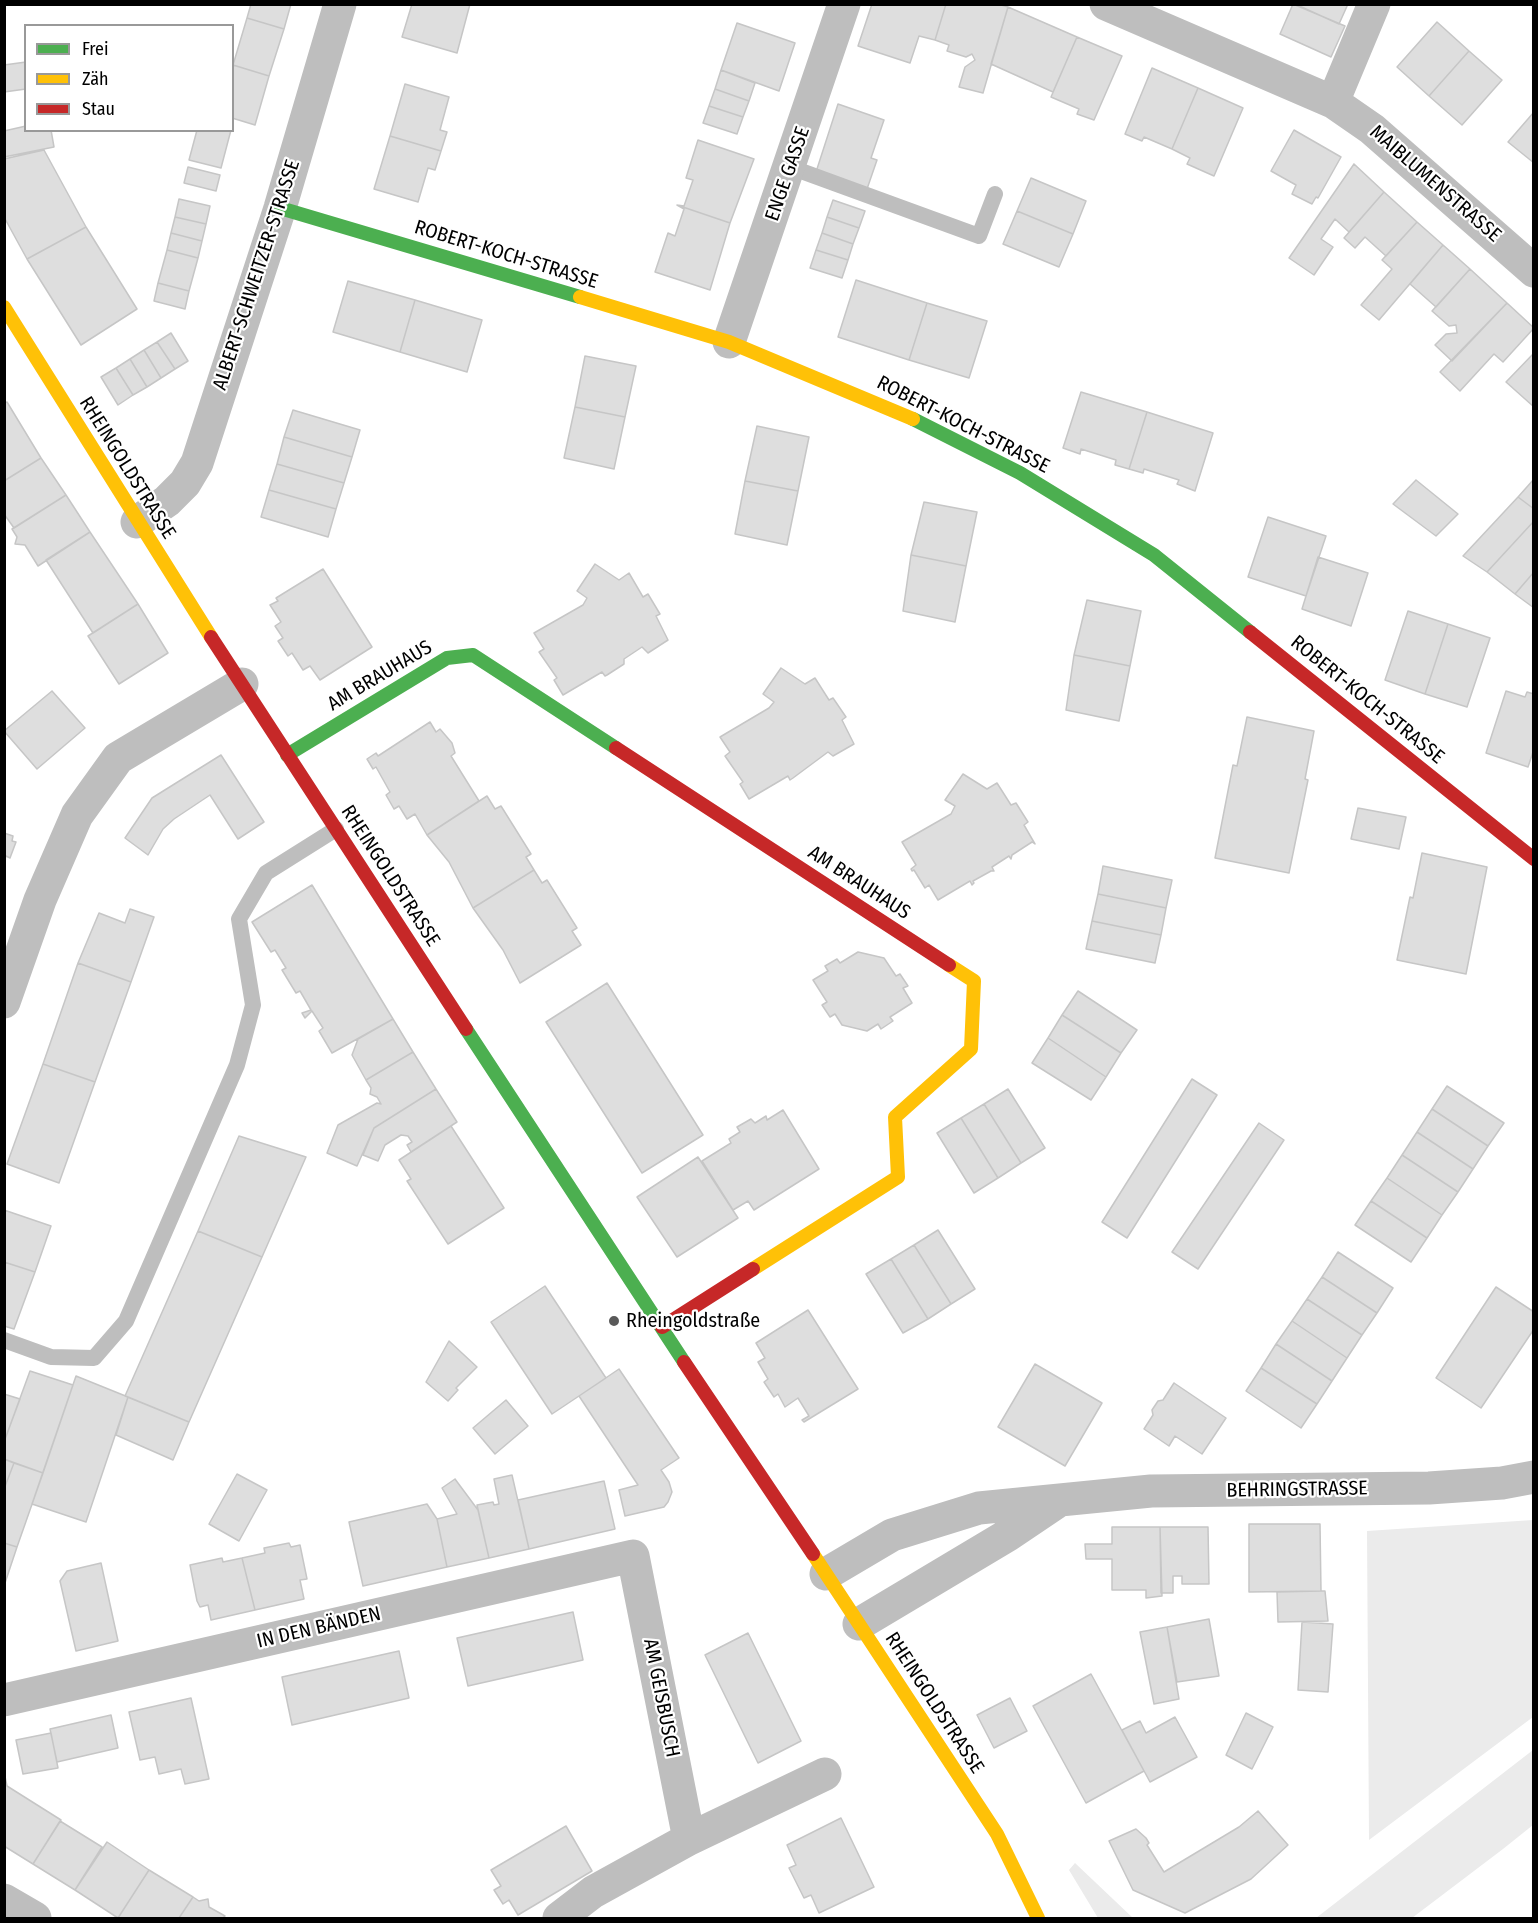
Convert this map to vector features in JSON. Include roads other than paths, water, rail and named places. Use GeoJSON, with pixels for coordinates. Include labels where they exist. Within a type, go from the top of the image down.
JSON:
{"type":"FeatureCollection","features":[{"type":"Feature","properties":{"kind":"street","name":"ALBERT-SCHWEITZER-STRASSE"},"geometry":{"type":"LineString","coordinates":[[137,522],[179,489],[197,463],[280,208],[340,4]]}},
{"type":"Feature","properties":{"kind":"street","name":"ENGE GASSE"},"geometry":{"type":"LineString","coordinates":[[729,342],[844,4]]}},
{"type":"Feature","properties":{"kind":"street","name":"MAIBLUMENSTRASSE"},"geometry":{"type":"LineString","coordinates":[[1106,4],[1333,102],[1372,129],[1533,271]]}},
{"type":"Feature","properties":{"kind":"street"},"geometry":{"type":"LineString","coordinates":[[1333,102],[1374,4]]}},
{"type":"Feature","properties":{"kind":"street","name":"ROBERT-KOCH-STRASSE"},"geometry":{"type":"LineString","coordinates":[[280,208],[729,342],[898,411],[1020,473],[1154,555],[1533,859]]}},
{"type":"Feature","properties":{"kind":"street","name":"RHEINGOLDSTRASSE"},"geometry":{"type":"LineString","coordinates":[[4,307],[137,522],[336,829],[997,1834],[1038,1918]]}},
{"type":"Feature","properties":{"kind":"street","name":"AM BRAUHAUS"},"geometry":{"type":"LineString","coordinates":[[288,755],[447,658],[472,655],[974,981],[971,1049],[895,1117],[898,1177],[662,1327]]}},
{"type":"Feature","properties":{"kind":"street"},"geometry":{"type":"LineString","coordinates":[[4,1002],[40,900],[77,815],[118,758],[242,684]]}},
{"type":"Feature","properties":{"kind":"street","name":"BEHRINGSTRASSE"},"geometry":{"type":"LineString","coordinates":[[826,1574],[892,1535],[979,1508],[1150,1491],[1429,1488],[1502,1483],[1533,1477]]}},
{"type":"Feature","properties":{"kind":"street","name":"BEHRINGSTRASSE"},"geometry":{"type":"LineString","coordinates":[[859,1624],[1008,1535],[1060,1499]]}},
{"type":"Feature","properties":{"kind":"street","name":"IN DEN BÄNDEN"},"geometry":{"type":"LineString","coordinates":[[4,1700],[633,1556]]}},
{"type":"Feature","properties":{"kind":"street","name":"AM GEISBUSCH"},"geometry":{"type":"LineString","coordinates":[[633,1556],[689,1839]]}},
{"type":"Feature","properties":{"kind":"street"},"geometry":{"type":"LineString","coordinates":[[559,1918],[593,1892],[689,1839],[825,1774]]}},
{"type":"Feature","properties":{"kind":"street"},"geometry":{"type":"LineString","coordinates":[[4,1900],[35,1918]]}},
{"type":"Feature","properties":{"kind":"lane"},"geometry":{"type":"LineString","coordinates":[[790,167],[979,236],[995,194]]}},
{"type":"Feature","properties":{"kind":"lane"},"geometry":{"type":"LineString","coordinates":[[4,1340],[51,1357],[94,1358],[126,1321],[237,1065],[253,1005],[239,919],[266,873],[336,829]]}},
{"type":"Feature","properties":{"kind":"place","name":"Rheingoldstraße"},"geometry":{"type":"Point","coordinates":[614,1321]}}]}
